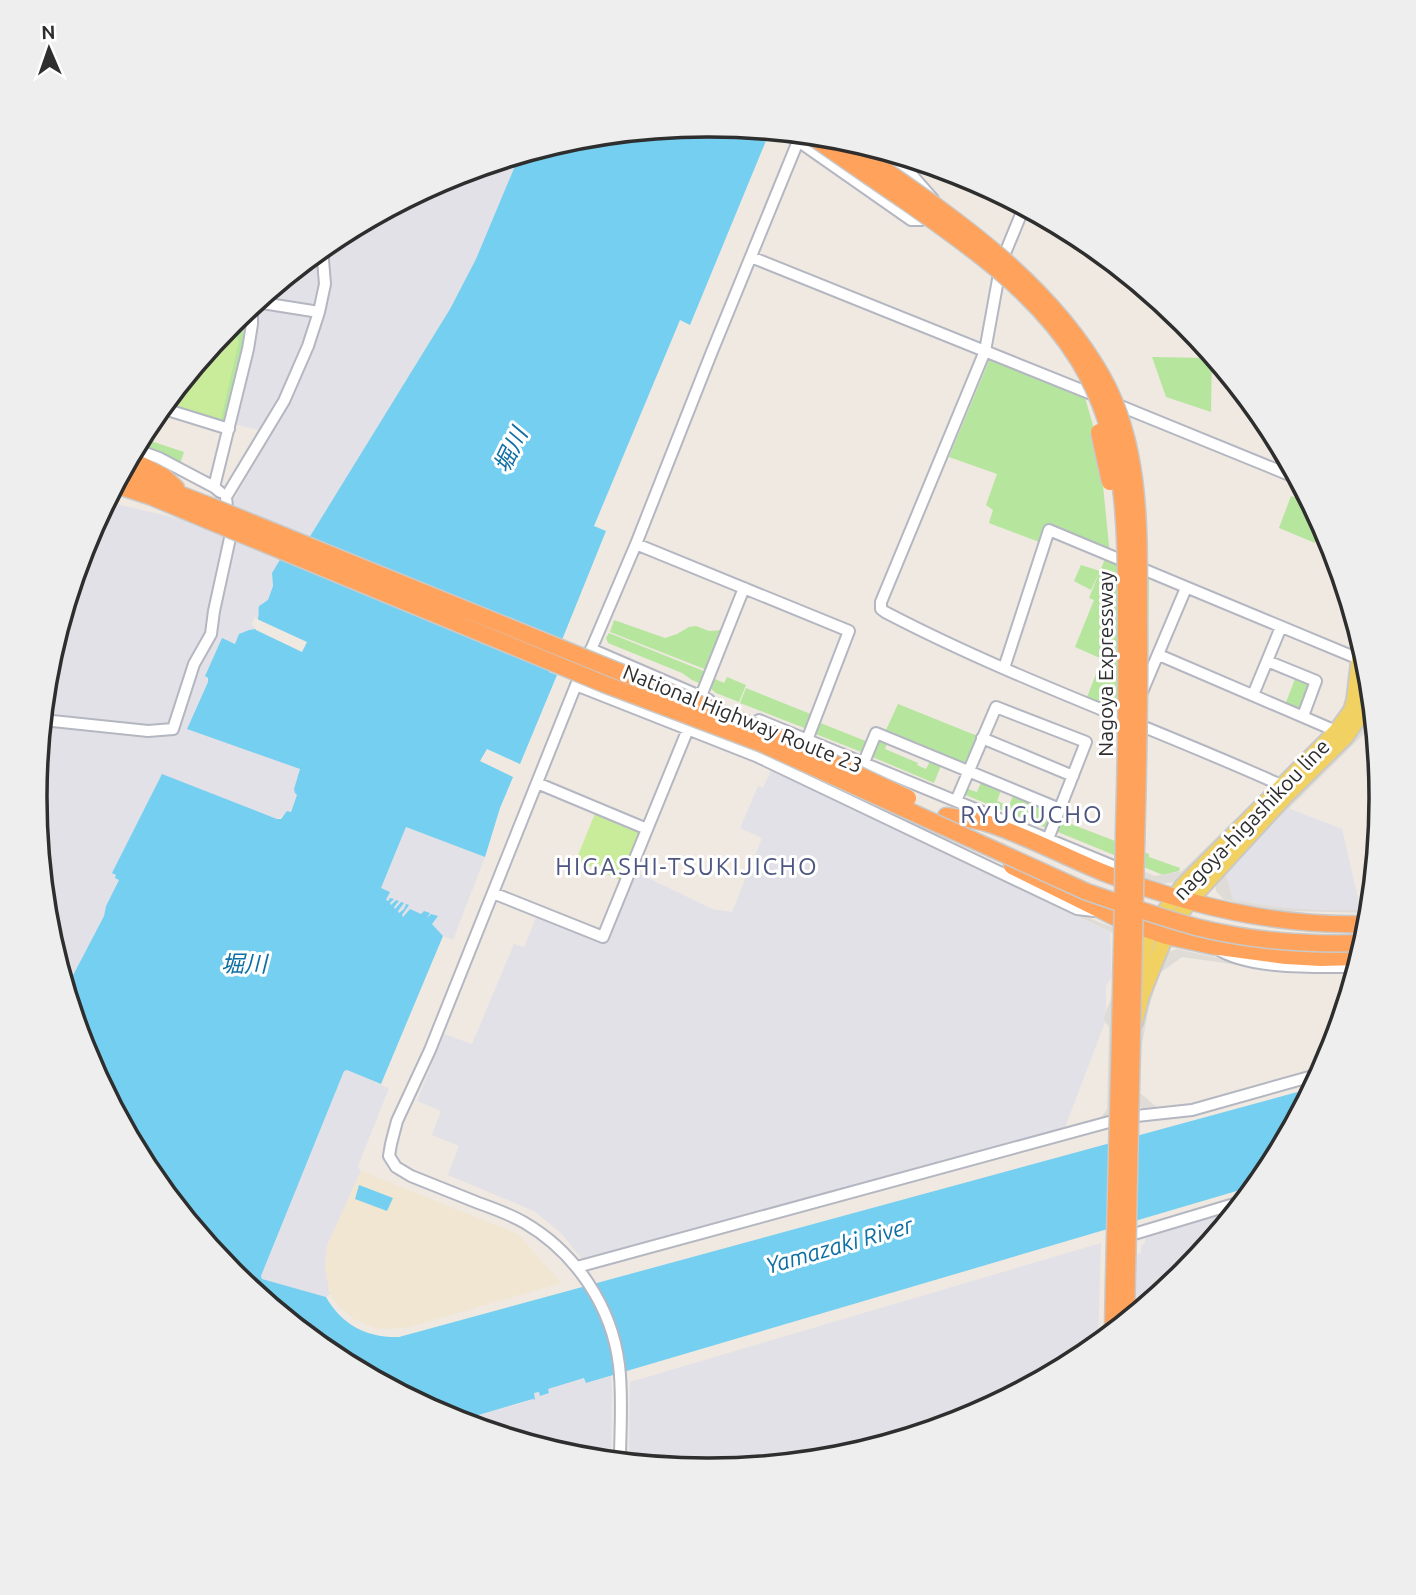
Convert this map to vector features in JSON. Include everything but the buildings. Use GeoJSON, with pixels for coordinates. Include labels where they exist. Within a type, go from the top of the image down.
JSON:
{"type":"FeatureCollection","features":[{"type":"Feature","properties":{"kind":"highway","name":"Nagoya Expressway"},"geometry":{"type":"LineString","coordinates":[[818,146],[953,234],[1024,293],[1079,361],[1106,418],[1116,454],[1122,490],[1126,570],[1127,688],[1114,1319]]}},
{"type":"Feature","properties":{"kind":"highway","name":"Nagoya Expressway"},"geometry":{"type":"LineString","coordinates":[[862,155],[971,234],[1025,279],[1065,322],[1108,388],[1131,460],[1138,521],[1139,667],[1126,1309]]}},
{"type":"Feature","properties":{"kind":"highway"},"geometry":{"type":"LineString","coordinates":[[1001,266],[1048,311],[1107,376],[1125,404],[1136,437],[1147,509],[1149,650],[1146,774],[1138,789]]}},
{"type":"Feature","properties":{"kind":"highway"},"geometry":{"type":"LineString","coordinates":[[1048,311],[1068,346],[1083,383],[1099,429],[1107,464],[1115,536],[1120,673],[1127,688]]}},
{"type":"Feature","properties":{"kind":"highway"},"geometry":{"type":"LineString","coordinates":[[138,463],[163,476],[181,502]]}},
{"type":"Feature","properties":{"kind":"highway","name":"National Highway Route 23"},"geometry":{"type":"LineString","coordinates":[[131,476],[181,502]]}},
{"type":"Feature","properties":{"kind":"highway","name":"National Highway Route 23"},"geometry":{"type":"LineString","coordinates":[[125,487],[215,508],[604,684],[760,743],[1089,881],[1143,901],[1236,925],[1271,930],[1354,933]]}},
{"type":"Feature","properties":{"kind":"highway"},"geometry":{"type":"LineString","coordinates":[[120,495],[181,502]]}},
{"type":"Feature","properties":{"kind":"highway"},"geometry":{"type":"LineString","coordinates":[[950,823],[987,823],[1128,881],[1230,911],[1289,922],[1356,924]]}},
{"type":"Feature","properties":{"kind":"highway"},"geometry":{"type":"LineString","coordinates":[[950,823],[970,845],[1103,912],[1158,934],[1212,946],[1286,956],[1349,957]]}},
{"type":"Feature","properties":{"kind":"highway","name":"National Highway Route 23"},"geometry":{"type":"LineString","coordinates":[[950,823],[1087,891],[1140,911],[1198,927],[1271,940],[1352,943]]}},
{"type":"Feature","properties":{"kind":"main road","name":"nagoya-higashikou line"},"geometry":{"type":"LineString","coordinates":[[1182,899],[1188,880],[1336,731],[1362,713]]}},
{"type":"Feature","properties":{"kind":"main road","name":"nagoya-higashikou line"},"geometry":{"type":"LineString","coordinates":[[1122,1312],[1124,1121],[1129,1047],[1158,934],[1182,899],[1346,737],[1362,713]]}},
{"type":"Feature","properties":{"kind":"main road","name":"nagoya-higashikou line"},"geometry":{"type":"LineString","coordinates":[[1115,1318],[1122,1233]]}},
{"type":"Feature","properties":{"kind":"street"},"geometry":{"type":"LineString","coordinates":[[620,1453],[621,1380],[616,1347],[599,1301],[577,1267],[549,1239],[523,1222],[411,1176],[396,1167],[389,1156],[397,1121],[430,1050],[576,685],[800,143]]}},
{"type":"Feature","properties":{"kind":"street"},"geometry":{"type":"LineString","coordinates":[[815,145],[911,220],[921,220],[931,211],[934,201],[912,175],[897,165]]}},
{"type":"Feature","properties":{"kind":"street"},"geometry":{"type":"LineString","coordinates":[[842,150],[918,201],[1001,266]]}},
{"type":"Feature","properties":{"kind":"street"},"geometry":{"type":"LineString","coordinates":[[1021,216],[1001,266],[985,351],[886,589],[881,609],[918,630],[1004,668],[1281,785]]}},
{"type":"Feature","properties":{"kind":"street"},"geometry":{"type":"LineString","coordinates":[[751,257],[1283,472]]}},
{"type":"Feature","properties":{"kind":"street"},"geometry":{"type":"LineString","coordinates":[[215,508],[284,401],[309,346],[325,284],[323,261]]}},
{"type":"Feature","properties":{"kind":"street"},"geometry":{"type":"LineString","coordinates":[[269,304],[319,312]]}},
{"type":"Feature","properties":{"kind":"street"},"geometry":{"type":"LineString","coordinates":[[52,721],[148,731],[173,729],[194,664],[211,634],[230,538],[215,508],[214,487],[248,349],[252,320]]}},
{"type":"Feature","properties":{"kind":"street"},"geometry":{"type":"LineString","coordinates":[[172,411],[229,429]]}},
{"type":"Feature","properties":{"kind":"street"},"geometry":{"type":"LineString","coordinates":[[145,453],[214,487]]}},
{"type":"Feature","properties":{"kind":"street"},"geometry":{"type":"LineString","coordinates":[[1004,668],[1049,530],[1353,658]]}},
{"type":"Feature","properties":{"kind":"street"},"geometry":{"type":"LineString","coordinates":[[636,544],[849,631],[807,740]]}},
{"type":"Feature","properties":{"kind":"street"},"geometry":{"type":"LineString","coordinates":[[492,893],[603,937],[698,695],[744,588]]}},
{"type":"Feature","properties":{"kind":"street"},"geometry":{"type":"LineString","coordinates":[[1130,720],[1186,588]]}},
{"type":"Feature","properties":{"kind":"street"},"geometry":{"type":"LineString","coordinates":[[1253,695],[1281,628]]}},
{"type":"Feature","properties":{"kind":"street"},"geometry":{"type":"LineString","coordinates":[[591,649],[1111,865],[1128,881]]}},
{"type":"Feature","properties":{"kind":"street"},"geometry":{"type":"LineString","coordinates":[[1158,655],[1336,731]]}},
{"type":"Feature","properties":{"kind":"street"},"geometry":{"type":"LineString","coordinates":[[1267,661],[1316,681],[1303,716]]}},
{"type":"Feature","properties":{"kind":"street"},"geometry":{"type":"LineString","coordinates":[[576,685],[756,756],[1077,909],[1103,912]]}},
{"type":"Feature","properties":{"kind":"street"},"geometry":{"type":"LineString","coordinates":[[956,800],[996,706],[1086,742],[1048,839]]}},
{"type":"Feature","properties":{"kind":"street"},"geometry":{"type":"LineString","coordinates":[[864,762],[876,733],[1060,809]]}},
{"type":"Feature","properties":{"kind":"street"},"geometry":{"type":"LineString","coordinates":[[982,738],[1073,776]]}},
{"type":"Feature","properties":{"kind":"street"},"geometry":{"type":"LineString","coordinates":[[537,783],[647,829]]}},
{"type":"Feature","properties":{"kind":"street"},"geometry":{"type":"LineString","coordinates":[[1230,911],[1358,916]]}},
{"type":"Feature","properties":{"kind":"street"},"geometry":{"type":"LineString","coordinates":[[1212,946],[1227,956],[1251,961],[1295,967],[1346,967]]}},
{"type":"Feature","properties":{"kind":"street"},"geometry":{"type":"LineString","coordinates":[[577,1267],[1124,1121],[1192,1110],[1306,1078]]}},
{"type":"Feature","properties":{"kind":"street"},"geometry":{"type":"LineString","coordinates":[[1122,1233],[1229,1204]]}},
{"type":"Feature","properties":{"kind":"shaded area"},"geometry":{"type":"Polygon","coordinates":[[[515,166],[476,259],[450,309],[309,538],[231,504],[292,399],[318,339],[330,285],[329,256],[341,248],[416,205],[455,187],[515,166]]]}},
{"type":"Feature","properties":{"kind":"shaded area"},"geometry":{"type":"Polygon","coordinates":[[[317,265],[318,284],[315,305],[275,298],[317,265]]]}},
{"type":"Feature","properties":{"kind":"shaded area"},"geometry":{"type":"Polygon","coordinates":[[[263,309],[309,317],[311,320],[281,394],[259,430],[234,424],[254,318],[263,309]]]}},
{"type":"Feature","properties":{"kind":"shaded area"},"geometry":{"type":"Polygon","coordinates":[[[116,504],[181,519],[225,536],[205,633],[191,657],[169,722],[144,727],[53,716],[60,669],[82,585],[116,504]]]}},
{"type":"Feature","properties":{"kind":"shaded area"},"geometry":{"type":"Polygon","coordinates":[[[236,542],[279,561],[272,573],[273,586],[268,601],[263,603],[258,613],[256,630],[243,633],[236,644],[222,639],[206,673],[208,682],[187,728],[300,769],[294,789],[298,794],[290,812],[277,819],[162,775],[113,873],[119,879],[104,916],[72,977],[60,926],[49,841],[47,797],[52,727],[145,738],[169,735],[180,726],[202,661],[216,636],[236,542]]]}},
{"type":"Feature","properties":{"kind":"shaded area"},"geometry":{"type":"Polygon","coordinates":[[[1364,722],[1365,733],[1225,872],[1233,900],[1278,907],[1359,910],[1358,913],[1289,911],[1223,899],[1216,891],[1215,879],[1364,722]]]}},
{"type":"Feature","properties":{"kind":"shaded area"},"geometry":{"type":"Polygon","coordinates":[[[771,770],[1110,932],[1112,977],[1106,986],[1105,1022],[1064,1130],[584,1262],[562,1234],[534,1211],[448,1175],[459,1146],[432,1135],[441,1111],[417,1101],[444,1034],[472,1044],[514,944],[524,947],[537,915],[605,942],[634,871],[712,909],[732,912],[762,838],[740,828],[758,786],[763,788],[771,770]]]}},
{"type":"Feature","properties":{"kind":"shaded area"},"geometry":{"type":"Polygon","coordinates":[[[1271,784],[1273,785],[1175,882],[1161,884],[1051,837],[1052,834],[1155,876],[1182,871],[1271,784]]]}},
{"type":"Feature","properties":{"kind":"shaded area"},"geometry":{"type":"Polygon","coordinates":[[[1288,808],[1342,829],[1360,905],[1359,911],[1278,907],[1232,900],[1225,871],[1288,808]]]}},
{"type":"Feature","properties":{"kind":"shaded area"},"geometry":{"type":"Polygon","coordinates":[[[862,809],[1120,930],[1129,938],[1134,955],[1119,995],[1113,1024],[1110,1112],[1106,1119],[1098,1122],[1107,1109],[1109,1027],[1103,1019],[1129,953],[1119,936],[860,812],[862,809]]]}},
{"type":"Feature","properties":{"kind":"shaded area"},"geometry":{"type":"Polygon","coordinates":[[[406,827],[485,857],[453,940],[443,936],[432,924],[431,916],[427,918],[423,912],[409,912],[404,917],[404,909],[399,913],[399,906],[394,908],[396,900],[391,905],[381,888],[406,827]]]}},
{"type":"Feature","properties":{"kind":"shaded area"},"geometry":{"type":"Polygon","coordinates":[[[1177,949],[1251,965],[1345,971],[1345,974],[1296,973],[1182,957],[1160,973],[1149,1007],[1142,1045],[1140,1093],[1157,1107],[1171,1111],[1147,1112],[1135,1103],[1139,1029],[1144,1004],[1166,953],[1177,949]]]}},
{"type":"Feature","properties":{"kind":"shaded area"},"geometry":{"type":"Polygon","coordinates":[[[344,1071],[389,1088],[358,1166],[361,1171],[327,1246],[325,1267],[330,1294],[326,1297],[262,1280],[261,1276],[344,1071]]]}},
{"type":"Feature","properties":{"kind":"shaded area"},"geometry":{"type":"Polygon","coordinates":[[[361,1171],[518,1234],[561,1283],[406,1328],[377,1329],[354,1319],[339,1307],[330,1294],[325,1267],[327,1246],[361,1171]]]}},
{"type":"Feature","properties":{"kind":"shaded area"},"geometry":{"type":"Polygon","coordinates":[[[1226,1208],[1175,1265],[1134,1302],[1135,1254],[1141,1253],[1146,1232],[1226,1208]]]}},
{"type":"Feature","properties":{"kind":"shaded area"},"geometry":{"type":"Polygon","coordinates":[[[1101,1243],[1098,1330],[1038,1370],[1000,1390],[961,1408],[879,1436],[837,1446],[751,1457],[665,1457],[629,1454],[630,1382],[1101,1243]]]}},
{"type":"Feature","properties":{"kind":"shaded area"},"geometry":{"type":"Polygon","coordinates":[[[611,1376],[611,1451],[537,1436],[476,1416],[535,1399],[533,1393],[549,1392],[548,1389],[585,1378],[587,1383],[611,1376]]]}},
{"type":"Feature","properties":{"kind":"green space"},"geometry":{"type":"Polygon","coordinates":[[[244,327],[242,349],[225,420],[222,422],[175,407],[211,362],[244,327]]]}},
{"type":"Feature","properties":{"kind":"green space"},"geometry":{"type":"Polygon","coordinates":[[[236,335],[239,341],[221,419],[177,405],[236,335]]]}},
{"type":"Feature","properties":{"kind":"green space"},"geometry":{"type":"Polygon","coordinates":[[[1152,357],[1201,358],[1212,370],[1211,412],[1166,397],[1152,357]]]}},
{"type":"Feature","properties":{"kind":"green space"},"geometry":{"type":"Polygon","coordinates":[[[990,358],[1084,394],[1099,446],[1110,555],[1049,528],[1042,543],[989,523],[993,510],[986,505],[997,474],[949,457],[990,358]]]}},
{"type":"Feature","properties":{"kind":"green space"},"geometry":{"type":"Polygon","coordinates":[[[152,441],[184,452],[180,464],[147,450],[152,441]]]}},
{"type":"Feature","properties":{"kind":"green space"},"geometry":{"type":"Polygon","coordinates":[[[1291,496],[1297,498],[1315,543],[1279,528],[1291,496]]]}},
{"type":"Feature","properties":{"kind":"green space"},"geometry":{"type":"Polygon","coordinates":[[[1105,559],[1149,578],[1148,659],[1125,714],[1087,697],[1102,659],[1075,647],[1094,600],[1089,598],[1105,559]]]}},
{"type":"Feature","properties":{"kind":"green space"},"geometry":{"type":"Polygon","coordinates":[[[1081,565],[1100,571],[1091,590],[1074,581],[1081,565]]]}},
{"type":"Feature","properties":{"kind":"green space"},"geometry":{"type":"Polygon","coordinates":[[[614,620],[665,638],[696,626],[709,631],[724,630],[707,670],[610,632],[614,620]]]}},
{"type":"Feature","properties":{"kind":"green space"},"geometry":{"type":"Polygon","coordinates":[[[609,633],[706,672],[701,684],[682,673],[608,643],[606,638],[609,633]]]}},
{"type":"Feature","properties":{"kind":"green space"},"geometry":{"type":"Polygon","coordinates":[[[1296,676],[1315,682],[1303,713],[1285,705],[1296,676]]]}},
{"type":"Feature","properties":{"kind":"green space"},"geometry":{"type":"Polygon","coordinates":[[[727,677],[746,685],[739,702],[716,693],[709,687],[713,678],[724,683],[727,677]]]}},
{"type":"Feature","properties":{"kind":"green space"},"geometry":{"type":"Polygon","coordinates":[[[746,688],[813,715],[807,729],[740,703],[746,688]]]}},
{"type":"Feature","properties":{"kind":"green space"},"geometry":{"type":"Polygon","coordinates":[[[898,704],[980,737],[968,768],[885,732],[898,704]]]}},
{"type":"Feature","properties":{"kind":"green space"},"geometry":{"type":"Polygon","coordinates":[[[818,722],[868,742],[864,753],[813,733],[818,722]]]}},
{"type":"Feature","properties":{"kind":"green space"},"geometry":{"type":"Polygon","coordinates":[[[877,739],[888,741],[885,749],[926,769],[931,759],[942,763],[934,783],[870,756],[877,739]]]}},
{"type":"Feature","properties":{"kind":"green space"},"geometry":{"type":"Polygon","coordinates":[[[982,780],[1002,788],[997,801],[1009,806],[1014,793],[1054,809],[1049,829],[963,794],[965,788],[977,792],[982,780]]]}},
{"type":"Feature","properties":{"kind":"green space"},"geometry":{"type":"Polygon","coordinates":[[[596,811],[643,831],[622,881],[576,860],[596,811]]]}},
{"type":"Feature","properties":{"kind":"green space"},"geometry":{"type":"Polygon","coordinates":[[[1058,819],[1149,854],[1149,857],[1180,868],[1179,871],[1163,875],[1053,830],[1058,819]]]}},
{"type":"Feature","properties":{"kind":"water","name":"堀川"},"geometry":{"type":"Polygon","coordinates":[[[708,137],[767,139],[690,325],[680,320],[594,526],[606,531],[549,672],[557,675],[520,764],[487,749],[480,761],[513,777],[485,857],[406,827],[381,888],[390,892],[386,900],[394,899],[391,905],[396,900],[399,901],[395,909],[401,902],[404,903],[399,913],[406,904],[409,905],[403,917],[410,909],[421,914],[424,911],[430,913],[427,918],[431,914],[438,916],[432,924],[443,936],[381,1084],[344,1071],[262,1279],[326,1297],[332,1307],[356,1328],[376,1335],[399,1337],[1300,1091],[1239,1190],[586,1383],[584,1378],[548,1389],[549,1393],[540,1396],[539,1392],[534,1393],[535,1400],[476,1416],[416,1390],[341,1347],[272,1294],[211,1233],[159,1165],[115,1090],[82,1010],[72,977],[104,916],[119,880],[112,873],[162,774],[277,819],[281,819],[287,811],[291,812],[297,795],[294,789],[300,769],[187,729],[208,682],[205,676],[222,638],[235,644],[239,634],[256,629],[259,606],[268,600],[273,586],[272,573],[296,533],[309,538],[450,309],[476,259],[515,166],[579,149],[622,142],[708,137]]]}},
{"type":"Feature","properties":{"kind":"water"},"geometry":{"type":"Polygon","coordinates":[[[359,1185],[393,1198],[387,1211],[355,1199],[359,1185]]]}},
{"type":"Feature","properties":{"kind":"pier"},"geometry":{"type":"Polygon","coordinates":[[[255,616],[307,642],[302,652],[256,630],[252,624],[255,616]]]}},
{"type":"Feature","properties":{"kind":"district","name":"RYUGUCHO"},"geometry":{"type":"Point","coordinates":[1032,814]}},
{"type":"Feature","properties":{"kind":"district","name":"HIGASHI-TSUKIJICHO"},"geometry":{"type":"Point","coordinates":[687,866]}},
{"type":"Feature","properties":{"kind":"water label","name":"Yamazaki River"},"geometry":{"type":"Point","coordinates":[839,1245]}}]}
